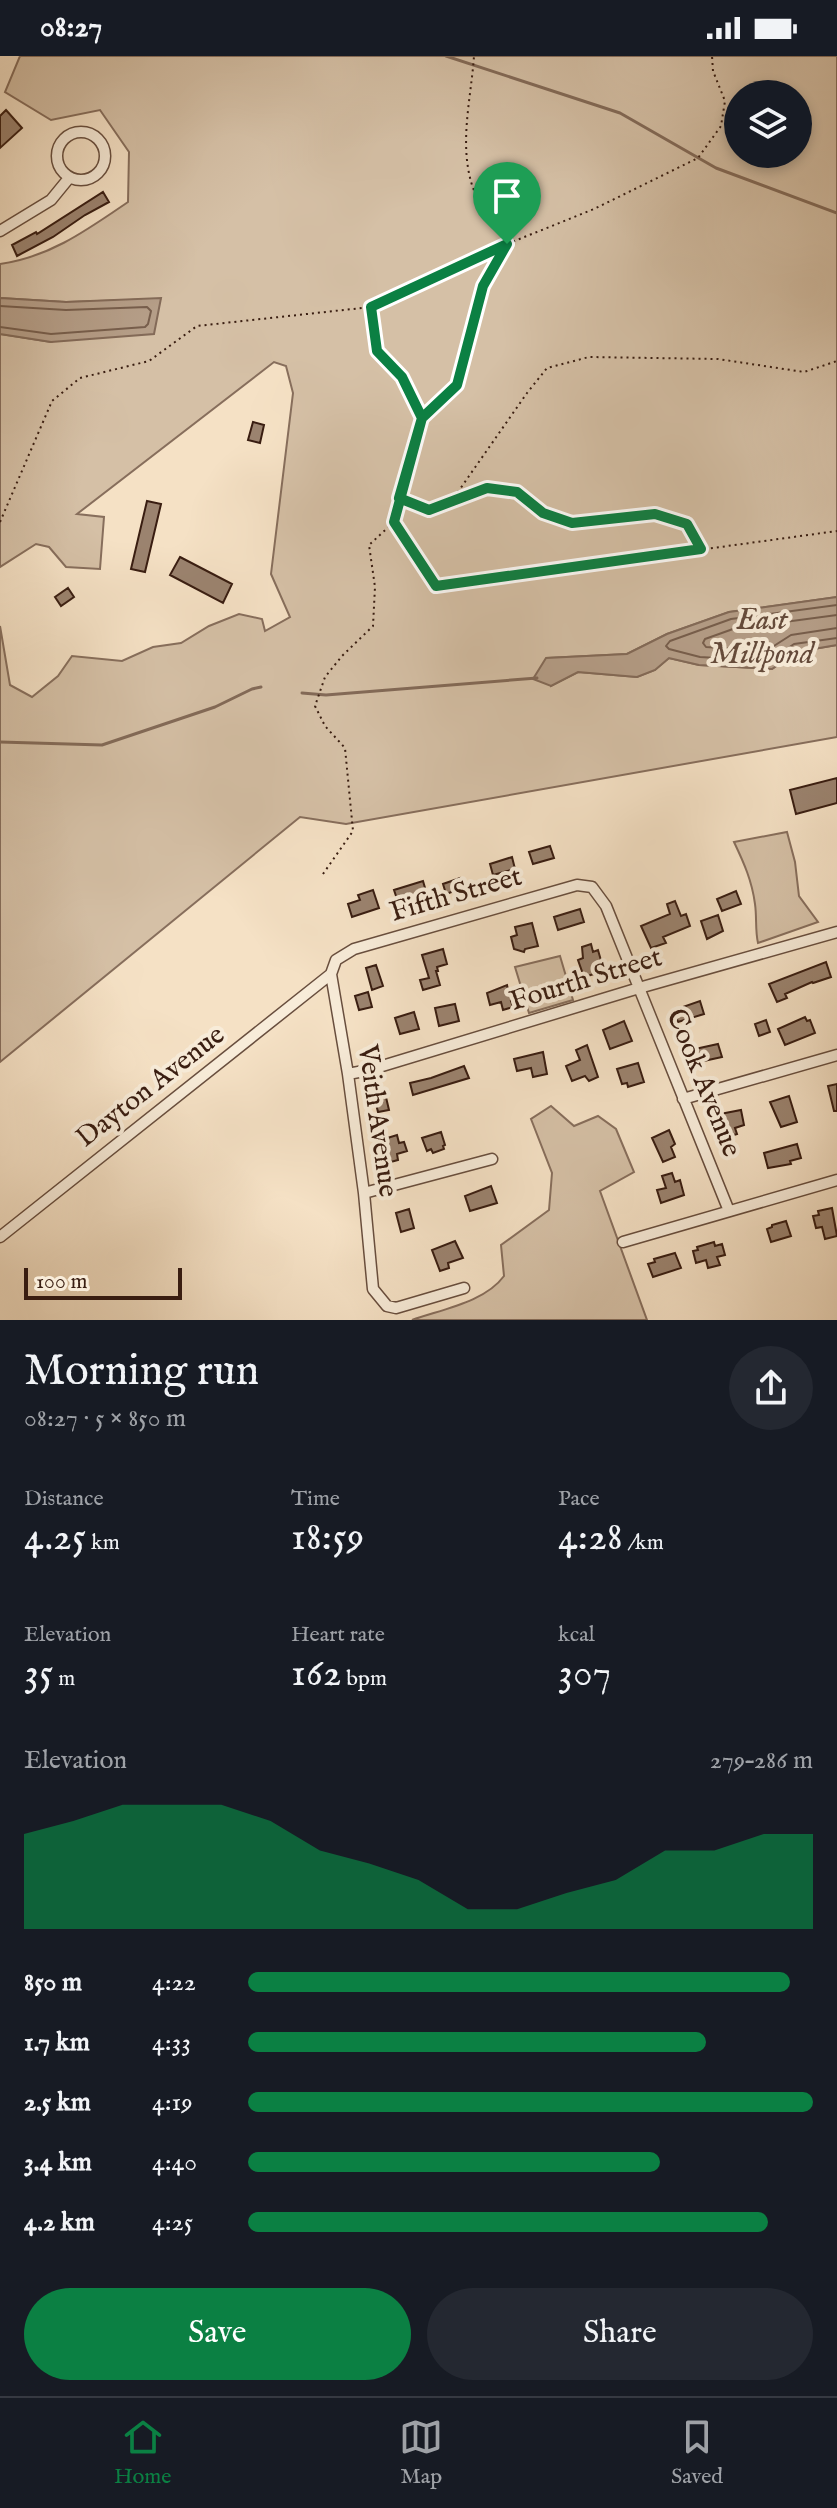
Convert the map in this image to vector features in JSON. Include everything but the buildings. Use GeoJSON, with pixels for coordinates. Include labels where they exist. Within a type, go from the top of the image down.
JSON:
{"type":"FeatureCollection","features":[{"type":"Feature","properties":{"kind":"street"},"geometry":{"type":"LineString","coordinates":[[85,132],[97,137],[104,148],[105,161],[99,173],[89,180],[69,178],[57,165],[56,152],[62,140],[72,133],[85,132]]}},
{"type":"Feature","properties":{"kind":"street"},"geometry":{"type":"LineString","coordinates":[[0,231],[51,200],[69,178]]}},
{"type":"Feature","properties":{"kind":"street","name":"Fifth Street"},"geometry":{"type":"LineString","coordinates":[[336,960],[354,949],[577,885],[592,887]]}},
{"type":"Feature","properties":{"kind":"street","name":"Cook Avenue"},"geometry":{"type":"LineString","coordinates":[[592,887],[606,906],[729,1211]]}},
{"type":"Feature","properties":{"kind":"street","name":"Fourth Street"},"geometry":{"type":"LineString","coordinates":[[348,1074],[837,932]]}},
{"type":"Feature","properties":{"kind":"street","name":"Veith Avenue"},"geometry":{"type":"LineString","coordinates":[[336,960],[331,974],[364,1193],[373,1289],[387,1306],[396,1308],[464,1288]]}},
{"type":"Feature","properties":{"kind":"street","name":"Dayton Avenue"},"geometry":{"type":"LineString","coordinates":[[0,1237],[331,974]]}},
{"type":"Feature","properties":{"kind":"street"},"geometry":{"type":"LineString","coordinates":[[683,1099],[837,1055]]}},
{"type":"Feature","properties":{"kind":"street"},"geometry":{"type":"LineString","coordinates":[[364,1193],[492,1159]]}},
{"type":"Feature","properties":{"kind":"street"},"geometry":{"type":"LineString","coordinates":[[623,1242],[837,1180]]}},
{"type":"Feature","properties":{"kind":"path"},"geometry":{"type":"LineString","coordinates":[[474,56],[465,136],[472,187],[507,244]]}},
{"type":"Feature","properties":{"kind":"path"},"geometry":{"type":"LineString","coordinates":[[0,522],[52,401],[80,378],[149,361],[197,326],[371,307],[507,244],[594,209],[698,158],[721,126],[725,101],[713,71],[712,56]]}},
{"type":"Feature","properties":{"kind":"path"},"geometry":{"type":"LineString","coordinates":[[323,874],[353,831],[345,748],[325,726],[315,706],[325,677],[373,626],[375,587],[369,545],[394,522],[422,418],[457,385],[483,286],[507,244]]}},
{"type":"Feature","properties":{"kind":"path"},"geometry":{"type":"LineString","coordinates":[[371,307],[377,351],[402,377],[422,418]]}},
{"type":"Feature","properties":{"kind":"path"},"geometry":{"type":"LineString","coordinates":[[453,499],[547,368],[589,357],[718,359],[804,372],[837,361]]}},
{"type":"Feature","properties":{"kind":"path"},"geometry":{"type":"LineString","coordinates":[[399,498],[429,510],[487,488],[517,492],[543,513],[572,523],[655,514],[687,524],[701,549]]}},
{"type":"Feature","properties":{"kind":"path"},"geometry":{"type":"LineString","coordinates":[[394,522],[436,586],[837,531]]}},
{"type":"Feature","properties":{"kind":"shaded area"},"geometry":{"type":"Polygon","coordinates":[[[20,56],[837,56],[837,597],[729,612],[667,634],[627,654],[547,658],[551,686],[578,672],[637,677],[655,670],[669,658],[699,665],[772,669],[796,652],[837,645],[837,737],[346,824],[300,817],[0,1062],[0,626],[10,685],[32,697],[58,676],[72,656],[122,661],[153,647],[181,643],[209,626],[239,614],[262,619],[265,631],[290,617],[271,574],[293,393],[286,366],[274,362],[77,514],[104,517],[100,569],[66,567],[49,547],[36,544],[0,567],[0,334],[51,342],[161,299],[66,302],[0,298],[0,264],[52,249],[128,202],[129,152],[100,110],[51,120],[5,92],[20,56]]]}},
{"type":"Feature","properties":{"kind":"shaded area"},"geometry":{"type":"Polygon","coordinates":[[[787,832],[799,896],[818,922],[758,943],[752,888],[734,842],[787,832]]]}},
{"type":"Feature","properties":{"kind":"shaded area"},"geometry":{"type":"Polygon","coordinates":[[[560,956],[573,1000],[529,1013],[515,967],[560,956]]]}},
{"type":"Feature","properties":{"kind":"shaded area"},"geometry":{"type":"Polygon","coordinates":[[[551,1106],[574,1126],[598,1116],[616,1129],[634,1172],[600,1191],[647,1320],[412,1320],[462,1304],[496,1285],[504,1276],[501,1245],[549,1210],[552,1173],[531,1119],[551,1106]]]}},
{"type":"Feature","properties":{"kind":"water"},"geometry":{"type":"Polygon","coordinates":[[[0,298],[66,302],[161,298],[154,334],[51,342],[0,334],[0,298]]]}},
{"type":"Feature","properties":{"kind":"water","name":"East Millpond"},"geometry":{"type":"Polygon","coordinates":[[[837,597],[837,645],[796,652],[772,669],[699,665],[669,658],[655,670],[637,677],[578,672],[551,686],[533,679],[546,658],[627,654],[667,634],[729,612],[837,597]]]}},
{"type":"Feature","properties":{"kind":"waterway"},"geometry":{"type":"LineString","coordinates":[[446,56],[620,113],[716,168],[837,213]]}},
{"type":"Feature","properties":{"kind":"waterway"},"geometry":{"type":"LineString","coordinates":[[302,693],[326,695],[537,678]]}},
{"type":"Feature","properties":{"kind":"waterway"},"geometry":{"type":"LineString","coordinates":[[0,742],[102,745],[215,707],[261,687]]}},
{"type":"Feature","properties":{"kind":"route"},"geometry":{"type":"LineString","coordinates":[[507,244],[371,307],[377,351],[402,377],[422,418],[399,498],[394,522],[412,552],[436,586],[701,549],[687,524],[655,514],[572,523],[543,513],[517,492],[487,488],[429,510],[399,498],[422,418],[457,385],[483,286],[507,244]]}}]}
